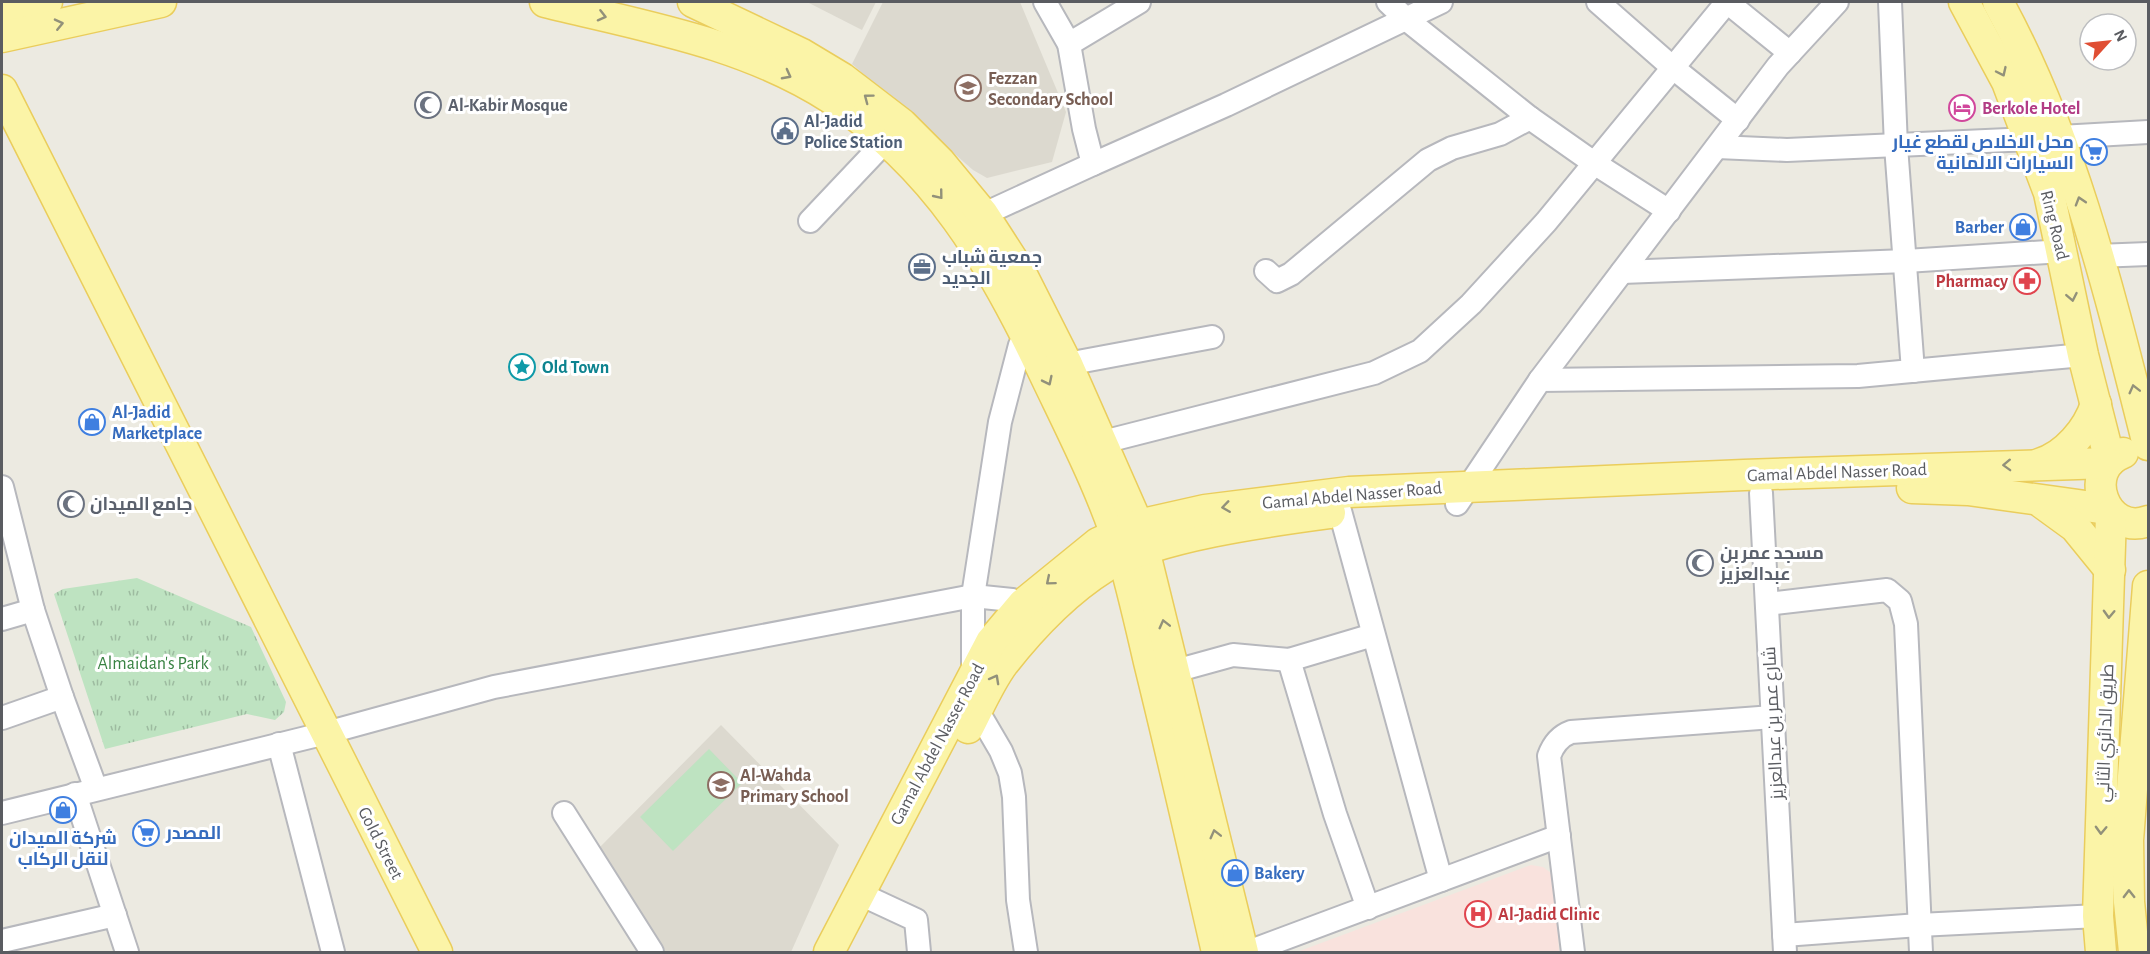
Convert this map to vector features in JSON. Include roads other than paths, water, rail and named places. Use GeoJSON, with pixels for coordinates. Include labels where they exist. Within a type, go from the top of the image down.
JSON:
{"type":"FeatureCollection","features":[{"type":"Feature","properties":{"kind":"main road"},"geometry":{"type":"LineString","coordinates":[[2,12],[47,2]]}},
{"type":"Feature","properties":{"kind":"main road"},"geometry":{"type":"LineString","coordinates":[[2,37],[161,2]]}},
{"type":"Feature","properties":{"kind":"main road"},"geometry":{"type":"LineString","coordinates":[[545,2],[661,30],[743,55],[832,99],[894,133],[940,162],[973,219],[1020,273],[1037,331],[1079,446],[1130,542],[1175,671],[1243,952]]}},
{"type":"Feature","properties":{"kind":"main road"},"geometry":{"type":"LineString","coordinates":[[693,2],[802,54],[842,78],[894,133]]}},
{"type":"Feature","properties":{"kind":"main road"},"geometry":{"type":"LineString","coordinates":[[740,2],[781,24],[793,37],[802,54]]}},
{"type":"Feature","properties":{"kind":"main road","name":"Ring Road"},"geometry":{"type":"LineString","coordinates":[[1965,2],[1984,35],[2030,139],[2049,193],[2083,355],[2109,462]]}},
{"type":"Feature","properties":{"kind":"main road","name":"Ring Road"},"geometry":{"type":"LineString","coordinates":[[2002,4],[2060,137],[2097,256],[2148,445]]}},
{"type":"Feature","properties":{"kind":"main road","name":"Gold Street"},"geometry":{"type":"LineString","coordinates":[[2,90],[437,952]]}},
{"type":"Feature","properties":{"kind":"main road"},"geometry":{"type":"LineString","coordinates":[[1037,331],[1067,364],[1103,442],[1130,542],[1217,952]]}},
{"type":"Feature","properties":{"kind":"main road"},"geometry":{"type":"LineString","coordinates":[[2039,464],[2075,440],[2088,422],[2096,404]]}},
{"type":"Feature","properties":{"kind":"main road","name":"Gamal Abdel Nasser Road"},"geometry":{"type":"LineString","coordinates":[[848,952],[873,900],[1034,609],[1083,553],[1130,542],[1210,534],[1340,511],[1463,495],[2109,462],[2129,451],[2148,453]]}},
{"type":"Feature","properties":{"kind":"main road","name":"طريق الدائري الثاني"},"geometry":{"type":"LineString","coordinates":[[2101,952],[2098,916],[2110,570],[2109,511],[2100,494],[2100,478],[2109,462]]}},
{"type":"Feature","properties":{"kind":"main road","name":"Gamal Abdel Nasser Road"},"geometry":{"type":"LineString","coordinates":[[1130,542],[1205,510],[1301,496],[1761,493],[1939,488],[2109,511],[2132,523],[2148,521]]}},
{"type":"Feature","properties":{"kind":"main road"},"geometry":{"type":"LineString","coordinates":[[2040,501],[2074,527],[2110,570]]}},
{"type":"Feature","properties":{"kind":"main road","name":"طريق الدائري الثاني"},"geometry":{"type":"LineString","coordinates":[[2134,952],[2129,902],[2128,840],[2148,586]]}},
{"type":"Feature","properties":{"kind":"main road","name":"Gamal Abdel Nasser Road"},"geometry":{"type":"LineString","coordinates":[[829,952],[973,674],[996,636],[1034,609]]}},
{"type":"Feature","properties":{"kind":"street"},"geometry":{"type":"LineString","coordinates":[[1045,2],[1069,44],[1084,129],[1094,164]]}},
{"type":"Feature","properties":{"kind":"street"},"geometry":{"type":"LineString","coordinates":[[1069,44],[1139,2]]}},
{"type":"Feature","properties":{"kind":"street"},"geometry":{"type":"LineString","coordinates":[[1388,2],[1407,20],[1530,118],[1594,164],[1669,211]]}},
{"type":"Feature","properties":{"kind":"street"},"geometry":{"type":"LineString","coordinates":[[973,219],[1407,20],[1441,2]]}},
{"type":"Feature","properties":{"kind":"street"},"geometry":{"type":"LineString","coordinates":[[1598,2],[1672,67],[1738,120]]}},
{"type":"Feature","properties":{"kind":"street"},"geometry":{"type":"LineString","coordinates":[[1103,442],[1374,373],[1420,351],[1479,296],[1594,164],[1727,2],[1790,53]]}},
{"type":"Feature","properties":{"kind":"street"},"geometry":{"type":"LineString","coordinates":[[1463,495],[1540,380],[1790,53],[1837,2]]}},
{"type":"Feature","properties":{"kind":"street"},"geometry":{"type":"LineString","coordinates":[[1890,2],[1896,146],[1913,371]]}},
{"type":"Feature","properties":{"kind":"street"},"geometry":{"type":"LineString","coordinates":[[1984,35],[2002,4]]}},
{"type":"Feature","properties":{"kind":"street"},"geometry":{"type":"LineString","coordinates":[[1266,271],[1277,281],[1291,274],[1428,160],[1442,151],[1495,136],[1530,118]]}},
{"type":"Feature","properties":{"kind":"street"},"geometry":{"type":"LineString","coordinates":[[2060,137],[2148,132]]}},
{"type":"Feature","properties":{"kind":"street"},"geometry":{"type":"LineString","coordinates":[[810,221],[894,133]]}},
{"type":"Feature","properties":{"kind":"street"},"geometry":{"type":"LineString","coordinates":[[1717,147],[1787,150],[2030,139]]}},
{"type":"Feature","properties":{"kind":"street"},"geometry":{"type":"LineString","coordinates":[[1622,272],[1906,261],[2063,251]]}},
{"type":"Feature","properties":{"kind":"street"},"geometry":{"type":"LineString","coordinates":[[2097,256],[2148,254]]}},
{"type":"Feature","properties":{"kind":"street"},"geometry":{"type":"LineString","coordinates":[[973,674],[973,596],[999,422],[1015,357],[1037,331]]}},
{"type":"Feature","properties":{"kind":"street"},"geometry":{"type":"LineString","coordinates":[[1067,364],[1212,337]]}},
{"type":"Feature","properties":{"kind":"street"},"geometry":{"type":"LineString","coordinates":[[1540,380],[1858,376],[2083,355]]}},
{"type":"Feature","properties":{"kind":"street"},"geometry":{"type":"LineString","coordinates":[[2,487],[15,548],[62,698],[115,915],[127,952]]}},
{"type":"Feature","properties":{"kind":"street","name":"شارع عمر بن عبدالعزيز"},"geometry":{"type":"LineString","coordinates":[[1761,493],[1785,944]]}},
{"type":"Feature","properties":{"kind":"street"},"geometry":{"type":"LineString","coordinates":[[1340,511],[1441,880]]}},
{"type":"Feature","properties":{"kind":"street"},"geometry":{"type":"LineString","coordinates":[[1767,604],[1887,590],[1900,601],[1906,624],[1921,952]]}},
{"type":"Feature","properties":{"kind":"street"},"geometry":{"type":"LineString","coordinates":[[2,813],[326,733],[494,687],[973,596],[1002,598],[1034,609]]}},
{"type":"Feature","properties":{"kind":"street"},"geometry":{"type":"LineString","coordinates":[[2,619],[33,610]]}},
{"type":"Feature","properties":{"kind":"street"},"geometry":{"type":"LineString","coordinates":[[1175,671],[1233,655],[1289,660],[1373,635]]}},
{"type":"Feature","properties":{"kind":"street"},"geometry":{"type":"LineString","coordinates":[[1289,660],[1335,814],[1368,908]]}},
{"type":"Feature","properties":{"kind":"street"},"geometry":{"type":"LineString","coordinates":[[2,718],[62,698]]}},
{"type":"Feature","properties":{"kind":"street"},"geometry":{"type":"LineString","coordinates":[[977,710],[1001,751],[1010,773],[1014,797],[1018,900],[1026,952]]}},
{"type":"Feature","properties":{"kind":"street"},"geometry":{"type":"LineString","coordinates":[[1573,952],[1549,756],[1552,747],[1563,735],[1773,717]]}},
{"type":"Feature","properties":{"kind":"street"},"geometry":{"type":"LineString","coordinates":[[279,744],[333,952]]}},
{"type":"Feature","properties":{"kind":"street"},"geometry":{"type":"LineString","coordinates":[[564,813],[652,952]]}},
{"type":"Feature","properties":{"kind":"street"},"geometry":{"type":"LineString","coordinates":[[1248,952],[1559,836]]}},
{"type":"Feature","properties":{"kind":"street"},"geometry":{"type":"LineString","coordinates":[[873,900],[916,920],[920,952]]}},
{"type":"Feature","properties":{"kind":"street"},"geometry":{"type":"LineString","coordinates":[[2,940],[115,915]]}},
{"type":"Feature","properties":{"kind":"street"},"geometry":{"type":"LineString","coordinates":[[1785,944],[1919,925],[2098,916]]}},
{"type":"Feature","properties":{"kind":"place","name":"Fezzan Secondary School"},"geometry":{"type":"Point","coordinates":[968,88]}},
{"type":"Feature","properties":{"kind":"place","name":"Al-Kabir Mosque"},"geometry":{"type":"Point","coordinates":[428,105]}},
{"type":"Feature","properties":{"kind":"place","name":"Berkole Hotel"},"geometry":{"type":"Point","coordinates":[1962,108]}},
{"type":"Feature","properties":{"kind":"place","name":"Al-Jadid Police Station"},"geometry":{"type":"Point","coordinates":[785,131]}},
{"type":"Feature","properties":{"kind":"place","name":"محل الاخلاص لقطع غيار السيارات الالمانية"},"geometry":{"type":"Point","coordinates":[2094,152]}},
{"type":"Feature","properties":{"kind":"place","name":"Barber"},"geometry":{"type":"Point","coordinates":[2023,227]}},
{"type":"Feature","properties":{"kind":"place","name":"جمعية شباب الجديد"},"geometry":{"type":"Point","coordinates":[922,267]}},
{"type":"Feature","properties":{"kind":"place","name":"Pharmacy"},"geometry":{"type":"Point","coordinates":[2027,281]}},
{"type":"Feature","properties":{"kind":"place","name":"Old Town"},"geometry":{"type":"Point","coordinates":[522,367]}},
{"type":"Feature","properties":{"kind":"place","name":"Al-Jadid Marketplace"},"geometry":{"type":"Point","coordinates":[92,422]}},
{"type":"Feature","properties":{"kind":"place","name":"جامع الميدان"},"geometry":{"type":"Point","coordinates":[71,504]}},
{"type":"Feature","properties":{"kind":"place","name":"مسجد عمر بن عبدالعزيز"},"geometry":{"type":"Point","coordinates":[1700,563]}},
{"type":"Feature","properties":{"kind":"place","name":"Al-Wahda Primary School"},"geometry":{"type":"Point","coordinates":[721,785]}},
{"type":"Feature","properties":{"kind":"place","name":"شركة الميدان لنقل الركاب"},"geometry":{"type":"Point","coordinates":[63,810]}},
{"type":"Feature","properties":{"kind":"place","name":"المصدر"},"geometry":{"type":"Point","coordinates":[146,833]}},
{"type":"Feature","properties":{"kind":"place","name":"Bakery"},"geometry":{"type":"Point","coordinates":[1235,873]}},
{"type":"Feature","properties":{"kind":"place","name":"Al-Jadid Clinic"},"geometry":{"type":"Point","coordinates":[1478,914]}},
{"type":"Feature","properties":{"kind":"park label","name":"Almaidan's Park"},"geometry":{"type":"Point","coordinates":[153,663]}}]}
